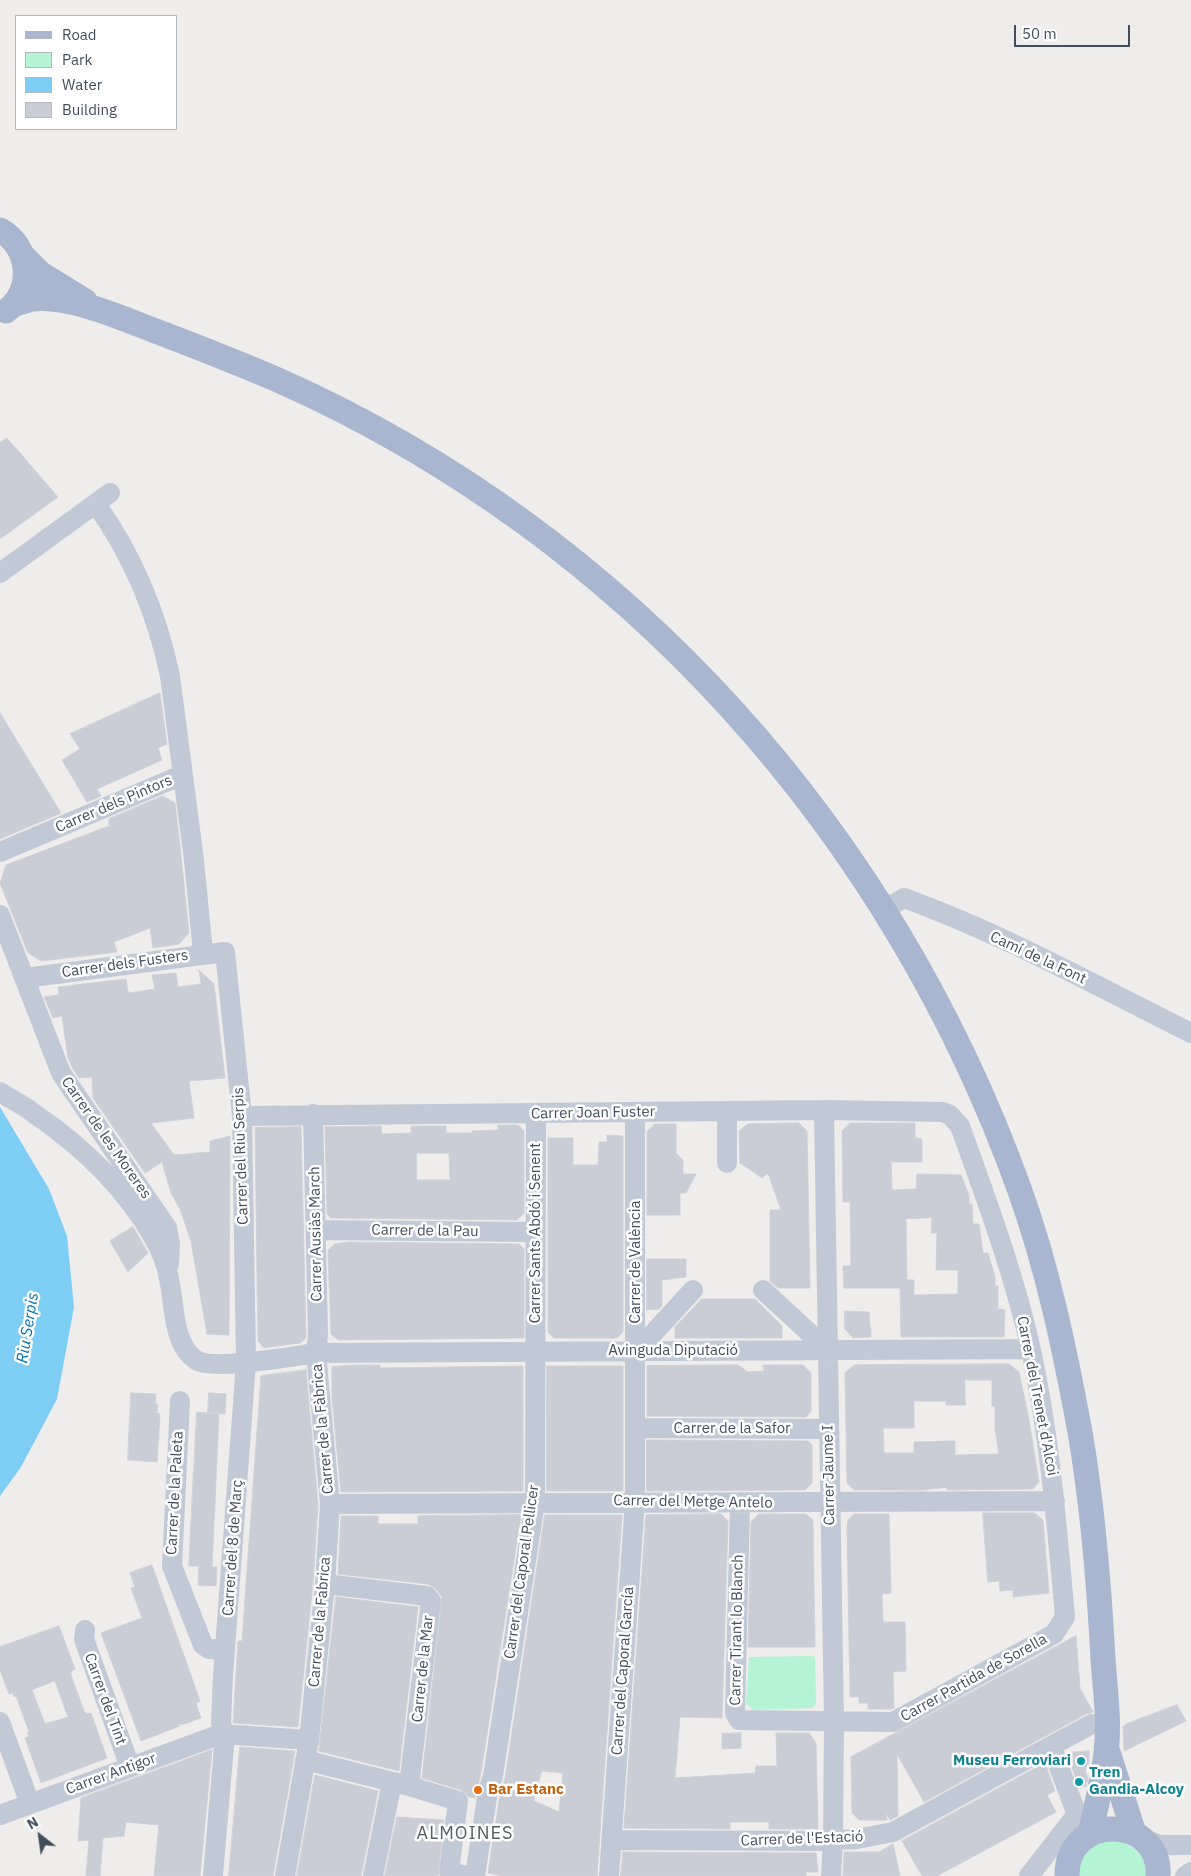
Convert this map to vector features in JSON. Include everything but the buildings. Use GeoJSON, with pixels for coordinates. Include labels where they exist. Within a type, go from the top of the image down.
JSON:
{"type":"FeatureCollection","features":[{"type":"Feature","properties":{"kind":"main road"},"geometry":{"type":"LineString","coordinates":[[0,230],[7,234],[18,246],[22,255],[26,278],[21,294],[7,310]]}},
{"type":"Feature","properties":{"kind":"main road"},"geometry":{"type":"LineString","coordinates":[[22,255],[41,274],[95,308]]}},
{"type":"Feature","properties":{"kind":"main road"},"geometry":{"type":"LineString","coordinates":[[7,310],[37,298],[95,308],[230,359],[312,396],[448,471],[552,544],[648,624],[752,730],[894,904],[984,1100],[1022,1196],[1048,1287],[1070,1379],[1092,1516],[1100,1600],[1107,1749],[1090,1834]]}},
{"type":"Feature","properties":{"kind":"main road"},"geometry":{"type":"LineString","coordinates":[[1107,1749],[1137,1835]]}},
{"type":"Feature","properties":{"kind":"main road"},"geometry":{"type":"LineString","coordinates":[[1065,1870],[1078,1844],[1090,1834],[1105,1829],[1120,1828],[1137,1835],[1149,1846],[1155,1857],[1158,1876]]}},
{"type":"Feature","properties":{"kind":"street","name":"Carrer dels Pintors"},"geometry":{"type":"LineString","coordinates":[[0,573],[103,498],[156,619],[170,676],[182,775],[0,852]]}},
{"type":"Feature","properties":{"kind":"street"},"geometry":{"type":"LineString","coordinates":[[182,775],[194,860],[203,953]]}},
{"type":"Feature","properties":{"kind":"street","name":"Camí de la Font"},"geometry":{"type":"LineString","coordinates":[[894,904],[1032,954],[1191,1032]]}},
{"type":"Feature","properties":{"kind":"street","name":"Carrer de les Moreres"},"geometry":{"type":"LineString","coordinates":[[0,915],[61,1073],[167,1228],[170,1244],[169,1276]]}},
{"type":"Feature","properties":{"kind":"street","name":"Carrer dels Fusters"},"geometry":{"type":"LineString","coordinates":[[25,978],[203,953],[225,952]]}},
{"type":"Feature","properties":{"kind":"street","name":"Carrer del Riu Serpis"},"geometry":{"type":"LineString","coordinates":[[225,952],[242,1116],[246,1362]]}},
{"type":"Feature","properties":{"kind":"street"},"geometry":{"type":"LineString","coordinates":[[0,1092],[63,1134],[102,1167],[148,1229],[156,1241],[169,1276],[178,1334],[189,1354],[196,1360],[207,1364],[246,1362],[316,1353]]}},
{"type":"Feature","properties":{"kind":"street","name":"Carrer Joan Fuster"},"geometry":{"type":"LineString","coordinates":[[242,1116],[824,1110],[943,1112]]}},
{"type":"Feature","properties":{"kind":"street","name":"Carrer Jaume I"},"geometry":{"type":"LineString","coordinates":[[824,1110],[834,1722],[831,1876]]}},
{"type":"Feature","properties":{"kind":"street"},"geometry":{"type":"LineString","coordinates":[[727,1111],[727,1163]]}},
{"type":"Feature","properties":{"kind":"street","name":"Carrer de València"},"geometry":{"type":"LineString","coordinates":[[635,1112],[635,1501]]}},
{"type":"Feature","properties":{"kind":"street","name":"Carrer del Trenet d'Alcoi"},"geometry":{"type":"LineString","coordinates":[[943,1112],[950,1115],[960,1126],[1000,1240],[1031,1350],[1049,1450],[1065,1617],[1054,1634]]}},
{"type":"Feature","properties":{"kind":"street","name":"Carrer Ausiàs March"},"geometry":{"type":"LineString","coordinates":[[313,1114],[318,1335],[316,1353]]}},
{"type":"Feature","properties":{"kind":"street","name":"Carrer Sants Abdó i Senent"},"geometry":{"type":"LineString","coordinates":[[536,1114],[536,1352]]}},
{"type":"Feature","properties":{"kind":"street","name":"Carrer de la Pau"},"geometry":{"type":"LineString","coordinates":[[316,1230],[535,1232]]}},
{"type":"Feature","properties":{"kind":"street"},"geometry":{"type":"LineString","coordinates":[[636,1352],[693,1290]]}},
{"type":"Feature","properties":{"kind":"street"},"geometry":{"type":"LineString","coordinates":[[763,1290],[828,1351]]}},
{"type":"Feature","properties":{"kind":"street","name":"Avinguda Diputació"},"geometry":{"type":"LineString","coordinates":[[316,1353],[1031,1350]]}},
{"type":"Feature","properties":{"kind":"street","name":"Carrer del Caporal Pellicer"},"geometry":{"type":"LineString","coordinates":[[475,1876],[488,1791],[494,1766],[534,1502],[536,1352]]}},
{"type":"Feature","properties":{"kind":"street","name":"Carrer de la Fàbrica"},"geometry":{"type":"LineString","coordinates":[[316,1353],[330,1504]]}},
{"type":"Feature","properties":{"kind":"street","name":"Carrer del 8 de Març"},"geometry":{"type":"LineString","coordinates":[[213,1876],[224,1746],[221,1734],[225,1650],[246,1362]]}},
{"type":"Feature","properties":{"kind":"street","name":"Carrer de la Paleta"},"geometry":{"type":"LineString","coordinates":[[180,1401],[172,1566],[202,1645],[209,1649],[225,1650]]}},
{"type":"Feature","properties":{"kind":"street","name":"Carrer de la Safor"},"geometry":{"type":"LineString","coordinates":[[636,1428],[828,1429]]}},
{"type":"Feature","properties":{"kind":"street","name":"Carrer del Metge Antelo"},"geometry":{"type":"LineString","coordinates":[[330,1504],[635,1501],[740,1504],[1055,1501]]}},
{"type":"Feature","properties":{"kind":"street","name":"Carrer del Caporal García"},"geometry":{"type":"LineString","coordinates":[[609,1876],[635,1501]]}},
{"type":"Feature","properties":{"kind":"street","name":"Carrer de la Fabrica"},"geometry":{"type":"LineString","coordinates":[[285,1876],[309,1740],[325,1584],[330,1504]]}},
{"type":"Feature","properties":{"kind":"street","name":"Carrer Tirant lo Blanch"},"geometry":{"type":"LineString","coordinates":[[740,1504],[735,1713],[739,1720],[745,1721],[834,1722]]}},
{"type":"Feature","properties":{"kind":"street","name":"Carrer de la Mar"},"geometry":{"type":"LineString","coordinates":[[325,1584],[426,1596],[431,1601],[401,1784]]}},
{"type":"Feature","properties":{"kind":"street","name":"Carrer del Tint"},"geometry":{"type":"LineString","coordinates":[[84,1630],[84,1639],[130,1767]]}},
{"type":"Feature","properties":{"kind":"street","name":"Carrer Partida de Sorella"},"geometry":{"type":"LineString","coordinates":[[834,1722],[893,1722],[1054,1634]]}},
{"type":"Feature","properties":{"kind":"street"},"geometry":{"type":"LineString","coordinates":[[0,1722],[30,1804]]}},
{"type":"Feature","properties":{"kind":"street","name":"Carrer de l'Estació"},"geometry":{"type":"LineString","coordinates":[[611,1840],[816,1841],[857,1839],[893,1832],[1053,1750],[1092,1724]]}},
{"type":"Feature","properties":{"kind":"street"},"geometry":{"type":"LineString","coordinates":[[221,1734],[309,1740]]}},
{"type":"Feature","properties":{"kind":"street","name":"Carrer Antigor"},"geometry":{"type":"LineString","coordinates":[[0,1815],[221,1734]]}},
{"type":"Feature","properties":{"kind":"street"},"geometry":{"type":"LineString","coordinates":[[1029,1876],[1076,1812],[1053,1750]]}},
{"type":"Feature","properties":{"kind":"street"},"geometry":{"type":"LineString","coordinates":[[305,1760],[401,1784],[458,1801],[449,1872],[467,1876]]}},
{"type":"Feature","properties":{"kind":"street"},"geometry":{"type":"LineString","coordinates":[[373,1876],[401,1784]]}},
{"type":"Feature","properties":{"kind":"street"},"geometry":{"type":"LineString","coordinates":[[1137,1835],[1160,1846],[1191,1845]]}},
{"type":"Feature","properties":{"kind":"street"},"geometry":{"type":"LineString","coordinates":[[1185,1876],[1191,1872]]}},
{"type":"Feature","properties":{"kind":"green space"},"geometry":{"type":"Polygon","coordinates":[[[813,1656],[815,1658],[816,1703],[813,1708],[753,1710],[746,1703],[749,1657],[813,1656]]]}},
{"type":"Feature","properties":{"kind":"green space"},"geometry":{"type":"Polygon","coordinates":[[[1115,1839],[1129,1845],[1138,1852],[1144,1861],[1148,1876],[1075,1876],[1083,1854],[1093,1846],[1115,1839]]]}},
{"type":"Feature","properties":{"kind":"water","name":"Riu Serpis"},"geometry":{"type":"Polygon","coordinates":[[[0,1107],[49,1189],[67,1236],[74,1307],[57,1399],[21,1467],[0,1496],[0,1107]]]}},
{"type":"Feature","properties":{"kind":"place","name":"Museu Ferroviari"},"geometry":{"type":"Point","coordinates":[1081,1761]}},
{"type":"Feature","properties":{"kind":"place","name":"Tren Gandia-Alcoy"},"geometry":{"type":"Point","coordinates":[1079,1782]}},
{"type":"Feature","properties":{"kind":"place","name":"Bar Estanc"},"geometry":{"type":"Point","coordinates":[478,1790]}},
{"type":"Feature","properties":{"kind":"district","name":"ALMOINES"},"geometry":{"type":"Point","coordinates":[465,1834]}}]}
